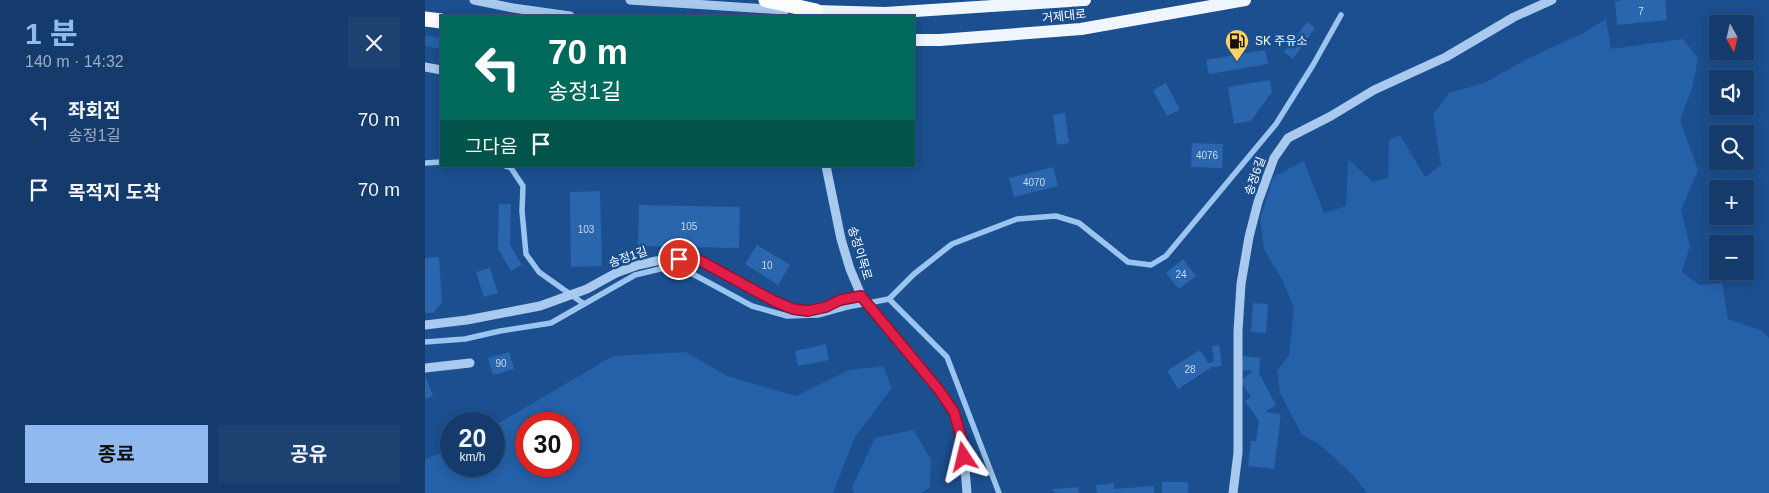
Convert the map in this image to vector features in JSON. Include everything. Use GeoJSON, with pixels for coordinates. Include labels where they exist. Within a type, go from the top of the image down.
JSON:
{"type":"FeatureCollection","features":[{"type":"Feature","properties":{"kind":"highway"},"geometry":{"type":"LineString","coordinates":[[774,1],[815,14]]}},
{"type":"Feature","properties":{"kind":"highway"},"geometry":{"type":"LineString","coordinates":[[425,19],[440,21]]}},
{"type":"Feature","properties":{"kind":"main road","name":"거제대로"},"geometry":{"type":"LineString","coordinates":[[815,14],[904,12],[1085,0]]}},
{"type":"Feature","properties":{"kind":"main road","name":"거제대로"},"geometry":{"type":"LineString","coordinates":[[915,40],[940,40],[1081,29],[1245,0]]}},
{"type":"Feature","properties":{"kind":"street"},"geometry":{"type":"LineString","coordinates":[[474,0],[563,15]]}},
{"type":"Feature","properties":{"kind":"street","name":"거제대로"},"geometry":{"type":"LineString","coordinates":[[630,0],[815,14]]}},
{"type":"Feature","properties":{"kind":"street","name":"송정6길"},"geometry":{"type":"LineString","coordinates":[[1233,493],[1238,453],[1238,331],[1241,284],[1249,237],[1258,202],[1274,158],[1288,138],[1331,116],[1374,90],[1446,57],[1514,17],[1552,0]]}},
{"type":"Feature","properties":{"kind":"street"},"geometry":{"type":"LineString","coordinates":[[425,67],[440,70]]}},
{"type":"Feature","properties":{"kind":"street","name":"송정이목로"},"geometry":{"type":"LineString","coordinates":[[826,167],[843,246],[861,296],[935,384],[954,412],[963,444],[967,493]]}},
{"type":"Feature","properties":{"kind":"street","name":"송정1길"},"geometry":{"type":"LineString","coordinates":[[425,325],[467,320],[540,306],[587,289],[616,273],[638,265],[679,259],[701,261],[774,301],[793,309],[808,311],[826,307],[840,300],[861,296]]}},
{"type":"Feature","properties":{"kind":"street"},"geometry":{"type":"LineString","coordinates":[[425,368],[470,363]]}},
{"type":"Feature","properties":{"kind":"shaded area"},"geometry":{"type":"Polygon","coordinates":[[[1606,19],[1611,49],[1683,39],[1698,58],[1692,89],[1680,120],[1698,170],[1681,210],[1690,246],[1682,272],[1699,285],[1722,283],[1728,319],[1763,331],[1769,338],[1769,493],[1367,493],[1352,474],[1319,444],[1302,435],[1280,393],[1277,371],[1289,355],[1294,308],[1283,281],[1264,249],[1260,220],[1273,177],[1304,161],[1324,213],[1346,206],[1348,159],[1373,182],[1388,178],[1389,140],[1400,135],[1425,177],[1441,165],[1433,114],[1449,93],[1484,83],[1527,59],[1583,33],[1606,19]]]}},
{"type":"Feature","properties":{"kind":"shaded area"},"geometry":{"type":"Polygon","coordinates":[[[425,35],[440,38],[440,49],[425,46],[425,35]]]}},
{"type":"Feature","properties":{"kind":"shaded area"},"geometry":{"type":"Polygon","coordinates":[[[686,352],[727,376],[796,396],[849,370],[883,366],[892,388],[855,437],[833,493],[425,493],[425,459],[440,453],[440,477],[505,477],[505,420],[515,414],[515,477],[580,477],[580,412],[518,412],[613,356],[686,352]]]}},
{"type":"Feature","properties":{"kind":"shaded area"},"geometry":{"type":"Polygon","coordinates":[[[913,430],[931,459],[930,487],[921,493],[854,493],[852,487],[875,438],[913,430]]]}},
{"type":"Feature","properties":{"kind":"building"},"geometry":{"type":"Polygon","coordinates":[[[1665,0],[1667,20],[1617,25],[1615,1],[1665,0]]]}},
{"type":"Feature","properties":{"kind":"building"},"geometry":{"type":"Polygon","coordinates":[[[1307,22],[1315,28],[1293,59],[1284,52],[1307,22]]]}},
{"type":"Feature","properties":{"kind":"building","name":"SK 주유소"},"geometry":{"type":"Polygon","coordinates":[[[1265,50],[1268,64],[1209,74],[1206,60],[1265,50]]]}},
{"type":"Feature","properties":{"kind":"building"},"geometry":{"type":"Polygon","coordinates":[[[1270,80],[1272,92],[1251,121],[1234,124],[1228,87],[1270,80]]]}},
{"type":"Feature","properties":{"kind":"building"},"geometry":{"type":"Polygon","coordinates":[[[1166,83],[1180,110],[1167,116],[1153,90],[1166,83]]]}},
{"type":"Feature","properties":{"kind":"building"},"geometry":{"type":"Polygon","coordinates":[[[1065,113],[1069,143],[1057,145],[1053,115],[1065,113]]]}},
{"type":"Feature","properties":{"kind":"building"},"geometry":{"type":"Polygon","coordinates":[[[1192,143],[1223,144],[1222,168],[1191,167],[1192,143]]]}},
{"type":"Feature","properties":{"kind":"building"},"geometry":{"type":"Polygon","coordinates":[[[1053,167],[1058,186],[1014,197],[1009,178],[1053,167]]]}},
{"type":"Feature","properties":{"kind":"building"},"geometry":{"type":"Polygon","coordinates":[[[600,191],[602,266],[571,267],[570,192],[600,191]]]}},
{"type":"Feature","properties":{"kind":"building"},"geometry":{"type":"Polygon","coordinates":[[[499,204],[511,204],[510,245],[522,265],[511,271],[498,249],[499,204]]]}},
{"type":"Feature","properties":{"kind":"building"},"geometry":{"type":"Polygon","coordinates":[[[639,205],[740,207],[739,248],[638,246],[639,205]]]}},
{"type":"Feature","properties":{"kind":"building"},"geometry":{"type":"Polygon","coordinates":[[[757,245],[790,265],[778,285],[745,264],[757,245]]]}},
{"type":"Feature","properties":{"kind":"building"},"geometry":{"type":"Polygon","coordinates":[[[439,257],[442,302],[433,313],[425,313],[425,258],[439,257]]]}},
{"type":"Feature","properties":{"kind":"building"},"geometry":{"type":"Polygon","coordinates":[[[1183,259],[1196,276],[1179,289],[1166,273],[1183,259]]]}},
{"type":"Feature","properties":{"kind":"building"},"geometry":{"type":"Polygon","coordinates":[[[490,268],[498,293],[484,297],[476,272],[490,268]]]}},
{"type":"Feature","properties":{"kind":"building"},"geometry":{"type":"Polygon","coordinates":[[[1253,303],[1268,304],[1266,333],[1251,332],[1253,303]]]}},
{"type":"Feature","properties":{"kind":"building"},"geometry":{"type":"Polygon","coordinates":[[[826,344],[829,360],[798,366],[795,351],[826,344]]]}},
{"type":"Feature","properties":{"kind":"building"},"geometry":{"type":"Polygon","coordinates":[[[1219,345],[1222,366],[1212,367],[1178,389],[1167,371],[1200,350],[1208,363],[1214,362],[1212,346],[1219,345]]]}},
{"type":"Feature","properties":{"kind":"building"},"geometry":{"type":"Polygon","coordinates":[[[509,352],[514,369],[493,375],[488,358],[509,352]]]}},
{"type":"Feature","properties":{"kind":"building"},"geometry":{"type":"Polygon","coordinates":[[[1243,356],[1260,358],[1259,373],[1276,405],[1265,412],[1281,414],[1274,469],[1248,466],[1251,441],[1256,441],[1259,421],[1245,401],[1251,397],[1240,381],[1253,371],[1241,370],[1243,356]]]}},
{"type":"Feature","properties":{"kind":"building"},"geometry":{"type":"Polygon","coordinates":[[[425,375],[433,396],[425,399],[425,375]]]}},
{"type":"Feature","properties":{"kind":"building"},"geometry":{"type":"Polygon","coordinates":[[[1162,482],[1188,482],[1188,493],[1162,493],[1162,482]]]}},
{"type":"Feature","properties":{"kind":"building"},"geometry":{"type":"Polygon","coordinates":[[[1114,483],[1114,489],[1154,486],[1154,493],[1097,493],[1096,485],[1114,483]]]}},
{"type":"Feature","properties":{"kind":"building"},"geometry":{"type":"Polygon","coordinates":[[[1078,487],[1079,493],[1054,493],[1053,489],[1078,487]]]}},
{"type":"Feature","properties":{"kind":"waterway"},"geometry":{"type":"LineString","coordinates":[[425,342],[465,339],[551,323],[635,275],[664,268],[691,273],[752,306],[787,316],[818,315],[889,299],[914,274],[952,244],[1017,219],[1056,216],[1079,223],[1128,262],[1151,265],[1166,256],[1276,124],[1313,65],[1341,15]]}},
{"type":"Feature","properties":{"kind":"waterway"},"geometry":{"type":"LineString","coordinates":[[425,163],[440,162]]}},
{"type":"Feature","properties":{"kind":"waterway"},"geometry":{"type":"LineString","coordinates":[[508,167],[511,168],[523,186],[522,211],[526,254],[539,272],[584,304]]}},
{"type":"Feature","properties":{"kind":"waterway"},"geometry":{"type":"LineString","coordinates":[[889,299],[947,357],[999,493]]}},
{"type":"Feature","properties":{"kind":"place","name":"SK 주유소"},"geometry":{"type":"Point","coordinates":[1237,62]}},
{"type":"Feature","properties":{"kind":"route"},"geometry":{"type":"LineString","coordinates":[[679,259],[701,261],[774,301],[793,309],[808,311],[826,307],[840,300],[861,296],[920,366],[954,412],[963,444],[964,457]]}}]}
